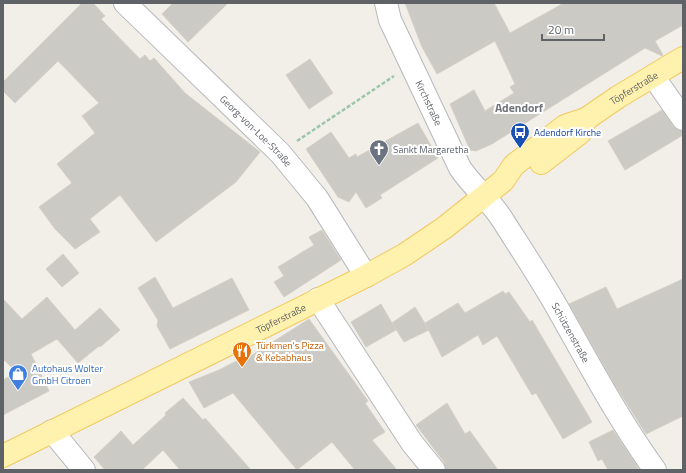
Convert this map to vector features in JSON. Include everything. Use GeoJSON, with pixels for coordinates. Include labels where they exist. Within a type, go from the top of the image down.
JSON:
{"type":"FeatureCollection","features":[{"type":"Feature","properties":{"kind":"main road","name":"Töpferstraße"},"geometry":{"type":"LineString","coordinates":[[3,456],[366,276],[404,255],[444,228],[504,181],[523,176],[570,141],[580,133],[586,119],[683,58]]}},
{"type":"Feature","properties":{"kind":"street","name":"Georg-von-Loe-Straße"},"geometry":{"type":"LineString","coordinates":[[125,3],[280,153],[317,198],[366,276]]}},
{"type":"Feature","properties":{"kind":"street","name":"Kirchstraße"},"geometry":{"type":"LineString","coordinates":[[386,3],[390,20],[460,168],[469,182],[484,196]]}},
{"type":"Feature","properties":{"kind":"street"},"geometry":{"type":"LineString","coordinates":[[653,76],[683,119]]}},
{"type":"Feature","properties":{"kind":"street","name":"Schützenstraße"},"geometry":{"type":"LineString","coordinates":[[484,196],[505,223],[557,308],[629,435],[655,470]]}},
{"type":"Feature","properties":{"kind":"street"},"geometry":{"type":"LineString","coordinates":[[318,300],[412,443],[434,470]]}},
{"type":"Feature","properties":{"kind":"street"},"geometry":{"type":"LineString","coordinates":[[52,431],[84,470]]}},
{"type":"Feature","properties":{"kind":"path"},"geometry":{"type":"LineString","coordinates":[[280,153],[388,79]]}},
{"type":"Feature","properties":{"kind":"building"},"geometry":{"type":"Polygon","coordinates":[[[82,3],[93,3],[105,16],[101,19],[140,59],[145,55],[150,61],[154,58],[185,93],[260,152],[236,182],[156,242],[120,195],[90,219],[100,232],[75,249],[55,229],[39,207],[72,183],[57,164],[95,133],[82,116],[99,103],[58,61],[15,103],[3,91],[3,82],[82,3]]]}},
{"type":"Feature","properties":{"kind":"building"},"geometry":{"type":"Polygon","coordinates":[[[173,3],[228,3],[188,42],[162,14],[173,3]]]}},
{"type":"Feature","properties":{"kind":"building"},"geometry":{"type":"Polygon","coordinates":[[[405,3],[494,3],[510,33],[564,3],[683,3],[683,25],[655,41],[663,55],[662,56],[645,48],[492,144],[476,151],[470,150],[450,104],[474,90],[485,111],[514,93],[510,87],[515,84],[495,41],[437,74],[422,47],[405,3]]]}},
{"type":"Feature","properties":{"kind":"building"},"geometry":{"type":"Polygon","coordinates":[[[310,59],[333,93],[309,109],[286,75],[310,59]]]}},
{"type":"Feature","properties":{"kind":"building"},"geometry":{"type":"Polygon","coordinates":[[[662,110],[673,126],[683,131],[683,135],[625,170],[608,141],[662,110]]]}},
{"type":"Feature","properties":{"kind":"building","name":"Sankt Margaretha"},"geometry":{"type":"Polygon","coordinates":[[[418,123],[438,158],[380,195],[382,198],[366,208],[356,192],[349,202],[338,197],[306,149],[331,132],[349,158],[356,154],[357,157],[418,123]]]}},
{"type":"Feature","properties":{"kind":"building"},"geometry":{"type":"Polygon","coordinates":[[[322,230],[341,260],[284,297],[274,282],[284,276],[278,267],[314,245],[309,237],[322,230]]]}},
{"type":"Feature","properties":{"kind":"building"},"geometry":{"type":"Polygon","coordinates":[[[63,254],[79,273],[62,287],[46,269],[63,254]]]}},
{"type":"Feature","properties":{"kind":"building"},"geometry":{"type":"Polygon","coordinates":[[[155,277],[173,308],[232,278],[249,310],[170,349],[157,326],[158,320],[138,288],[155,277]]]}},
{"type":"Feature","properties":{"kind":"building"},"geometry":{"type":"Polygon","coordinates":[[[683,279],[683,416],[646,434],[615,385],[569,304],[606,287],[617,309],[683,279]]]}},
{"type":"Feature","properties":{"kind":"building"},"geometry":{"type":"Polygon","coordinates":[[[503,291],[505,294],[509,292],[530,322],[532,320],[592,422],[563,439],[536,393],[532,395],[497,336],[483,345],[478,335],[442,357],[425,323],[458,303],[465,313],[503,291]]]}},
{"type":"Feature","properties":{"kind":"building"},"geometry":{"type":"Polygon","coordinates":[[[47,297],[75,330],[100,308],[120,330],[78,363],[57,339],[31,354],[49,391],[3,415],[3,380],[17,372],[3,359],[3,299],[22,319],[47,297]]]}},
{"type":"Feature","properties":{"kind":"building"},"geometry":{"type":"Polygon","coordinates":[[[381,304],[396,330],[366,347],[351,322],[381,304]]]}},
{"type":"Feature","properties":{"kind":"building"},"geometry":{"type":"Polygon","coordinates":[[[415,307],[429,330],[404,342],[392,323],[415,307]]]}},
{"type":"Feature","properties":{"kind":"building"},"geometry":{"type":"Polygon","coordinates":[[[309,319],[368,401],[365,403],[385,432],[372,440],[397,470],[355,470],[332,442],[297,470],[233,393],[204,408],[189,382],[219,370],[248,355],[249,357],[309,319]]]}},
{"type":"Feature","properties":{"kind":"building"},"geometry":{"type":"Polygon","coordinates":[[[183,398],[203,420],[205,418],[251,470],[180,470],[163,450],[142,470],[105,470],[94,457],[121,431],[133,445],[166,415],[165,413],[183,398]]]}},
{"type":"Feature","properties":{"kind":"building"},"geometry":{"type":"Polygon","coordinates":[[[447,403],[465,434],[470,431],[498,470],[446,470],[444,462],[416,425],[447,403]]]}},
{"type":"Feature","properties":{"kind":"building"},"geometry":{"type":"Polygon","coordinates":[[[613,430],[639,470],[608,470],[602,459],[598,461],[589,442],[613,430]]]}},
{"type":"Feature","properties":{"kind":"place","name":"Adendorf Kirche"},"geometry":{"type":"Point","coordinates":[520,149]}},
{"type":"Feature","properties":{"kind":"place","name":"Sankt Margaretha"},"geometry":{"type":"Point","coordinates":[379,166]}},
{"type":"Feature","properties":{"kind":"place","name":"Türkmen's Pizza & Kebabhaus"},"geometry":{"type":"Point","coordinates":[242,368]}},
{"type":"Feature","properties":{"kind":"place","name":"Autohaus Wolter GmbH Citroen"},"geometry":{"type":"Point","coordinates":[18,391]}},
{"type":"Feature","properties":{"kind":"district","name":"Adendorf"},"geometry":{"type":"Point","coordinates":[519,107]}}]}
